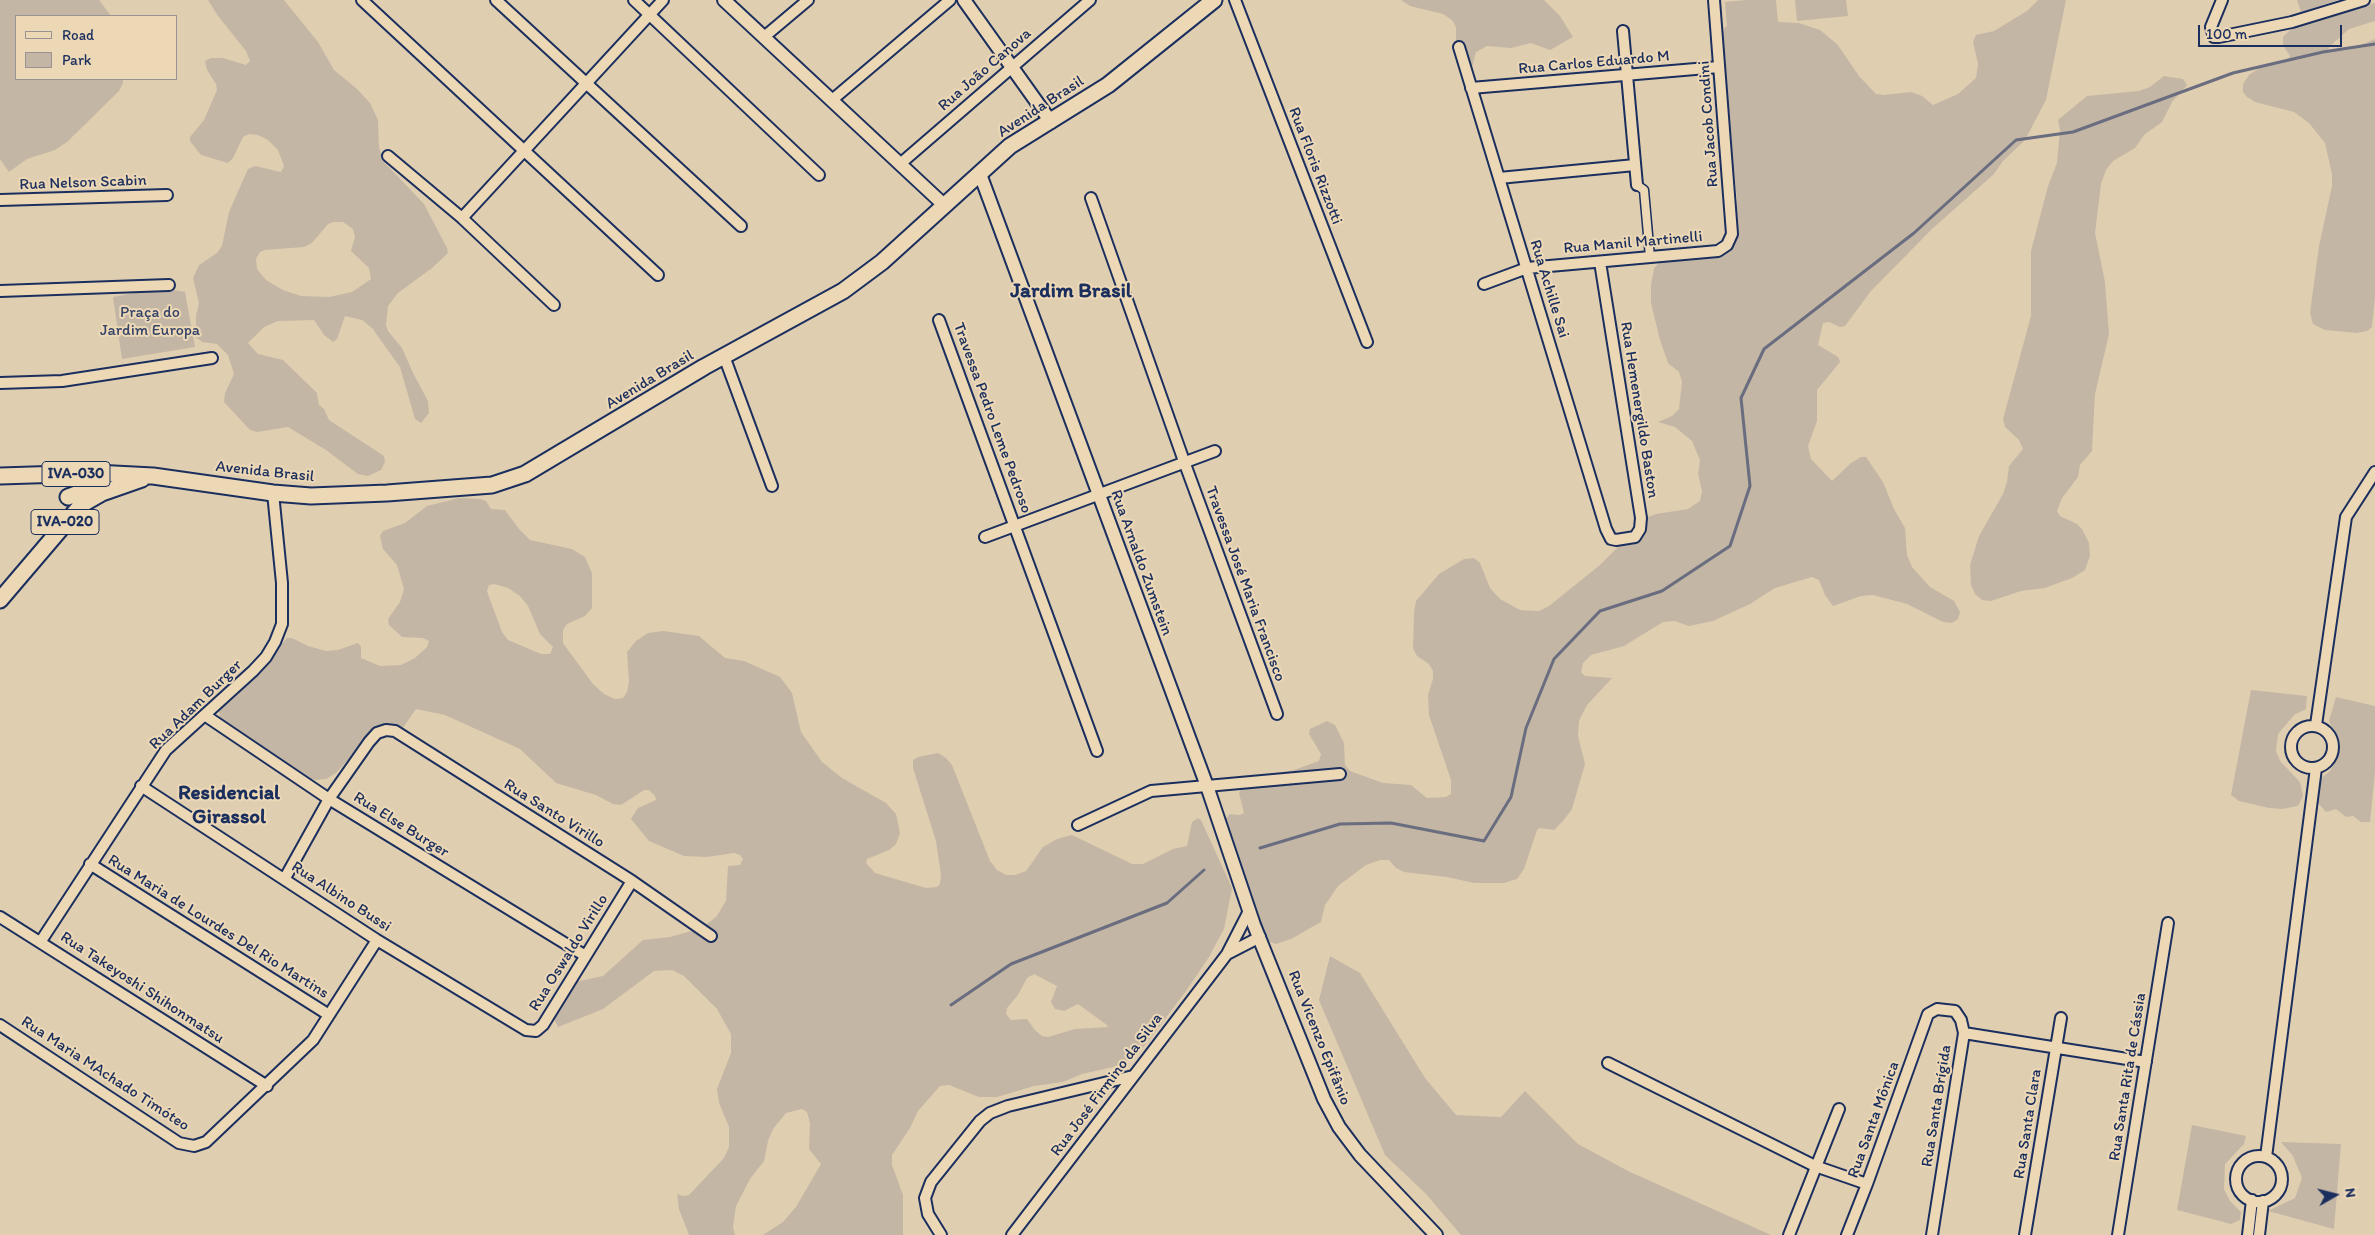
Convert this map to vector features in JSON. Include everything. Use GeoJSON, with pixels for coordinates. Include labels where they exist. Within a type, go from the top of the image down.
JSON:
{"type":"FeatureCollection","features":[{"type":"Feature","properties":{"kind":"main road","name":"Avenida Brasil"},"geometry":{"type":"LineString","coordinates":[[0,476],[96,473],[153,476],[273,494],[311,496],[387,493],[492,485],[525,474],[724,356],[842,291],[882,262],[1010,146],[1108,85],[1214,0]]}},
{"type":"Feature","properties":{"kind":"main road"},"geometry":{"type":"LineString","coordinates":[[43,475],[57,481],[68,498],[69,518]]}},
{"type":"Feature","properties":{"kind":"main road"},"geometry":{"type":"LineString","coordinates":[[68,498],[105,483],[126,478],[153,476]]}},
{"type":"Feature","properties":{"kind":"main road","name":"IVA-020"},"geometry":{"type":"LineString","coordinates":[[0,600],[81,506],[102,493],[153,476]]}},
{"type":"Feature","properties":{"kind":"street"},"geometry":{"type":"LineString","coordinates":[[362,0],[658,275]]}},
{"type":"Feature","properties":{"kind":"street"},"geometry":{"type":"LineString","coordinates":[[496,0],[741,226]]}},
{"type":"Feature","properties":{"kind":"street"},"geometry":{"type":"LineString","coordinates":[[634,0],[819,175]]}},
{"type":"Feature","properties":{"kind":"street"},"geometry":{"type":"LineString","coordinates":[[462,218],[663,0]]}},
{"type":"Feature","properties":{"kind":"street"},"geometry":{"type":"LineString","coordinates":[[724,0],[944,205]]}},
{"type":"Feature","properties":{"kind":"street"},"geometry":{"type":"LineString","coordinates":[[764,37],[808,0]]}},
{"type":"Feature","properties":{"kind":"street"},"geometry":{"type":"LineString","coordinates":[[832,100],[950,0]]}},
{"type":"Feature","properties":{"kind":"street"},"geometry":{"type":"LineString","coordinates":[[964,0],[1051,122]]}},
{"type":"Feature","properties":{"kind":"street","name":"Rua João Canova"},"geometry":{"type":"LineString","coordinates":[[900,164],[1090,0]]}},
{"type":"Feature","properties":{"kind":"street","name":"Rua Floris Rizzotti"},"geometry":{"type":"LineString","coordinates":[[1234,0],[1367,342]]}},
{"type":"Feature","properties":{"kind":"street","name":"Rua Jacob Condini"},"geometry":{"type":"LineString","coordinates":[[1714,0],[1732,234],[1727,245]]}},
{"type":"Feature","properties":{"kind":"street"},"geometry":{"type":"LineString","coordinates":[[2222,0],[2212,22],[2211,32],[2214,37],[2292,22],[2364,0]]}},
{"type":"Feature","properties":{"kind":"street"},"geometry":{"type":"LineString","coordinates":[[1623,31],[1637,184],[1644,190],[1650,257]]}},
{"type":"Feature","properties":{"kind":"street","name":"Rua Achille Sai"},"geometry":{"type":"LineString","coordinates":[[1459,47],[1611,539]]}},
{"type":"Feature","properties":{"kind":"street","name":"Rua Carlos Eduardo M"},"geometry":{"type":"LineString","coordinates":[[1471,88],[1720,67]]}},
{"type":"Feature","properties":{"kind":"street"},"geometry":{"type":"LineString","coordinates":[[388,156],[462,218],[554,305]]}},
{"type":"Feature","properties":{"kind":"street"},"geometry":{"type":"LineString","coordinates":[[1499,178],[1635,166]]}},
{"type":"Feature","properties":{"kind":"street","name":"Rua Arnaldo Zumstein"},"geometry":{"type":"LineString","coordinates":[[980,174],[1206,786],[1249,911],[1271,965]]}},
{"type":"Feature","properties":{"kind":"street","name":"Rua Nelson Scabin"},"geometry":{"type":"LineString","coordinates":[[0,200],[167,195]]}},
{"type":"Feature","properties":{"kind":"street","name":"Travessa José Maria Francisco"},"geometry":{"type":"LineString","coordinates":[[1091,198],[1185,464],[1277,714]]}},
{"type":"Feature","properties":{"kind":"street","name":"Rua Manil Martinelli"},"geometry":{"type":"LineString","coordinates":[[1484,284],[1527,268],[1718,251],[1727,245]]}},
{"type":"Feature","properties":{"kind":"street","name":"Rua Hemenergildo Baston"},"geometry":{"type":"LineString","coordinates":[[1600,262],[1641,518],[1640,529],[1635,537],[1611,539]]}},
{"type":"Feature","properties":{"kind":"street"},"geometry":{"type":"LineString","coordinates":[[0,291],[169,284]]}},
{"type":"Feature","properties":{"kind":"street","name":"Travessa Pedro Leme Pedroso"},"geometry":{"type":"LineString","coordinates":[[939,320],[1097,751]]}},
{"type":"Feature","properties":{"kind":"street"},"geometry":{"type":"LineString","coordinates":[[724,356],[772,486]]}},
{"type":"Feature","properties":{"kind":"street"},"geometry":{"type":"LineString","coordinates":[[0,383],[62,381],[212,358]]}},
{"type":"Feature","properties":{"kind":"street"},"geometry":{"type":"LineString","coordinates":[[985,537],[1216,451]]}},
{"type":"Feature","properties":{"kind":"street"},"geometry":{"type":"LineString","coordinates":[[2316,725],[2346,517],[2375,472]]}},
{"type":"Feature","properties":{"kind":"street","name":"Rua Adam Burger"},"geometry":{"type":"LineString","coordinates":[[41,941],[166,750],[206,716],[266,657],[275,642],[282,624],[282,583],[273,494]]}},
{"type":"Feature","properties":{"kind":"street","name":"Rua Else Burger"},"geometry":{"type":"LineString","coordinates":[[206,716],[329,799],[584,955]]}},
{"type":"Feature","properties":{"kind":"street"},"geometry":{"type":"LineString","coordinates":[[2316,725],[2329,732],[2333,740],[2334,749],[2331,758],[2324,765],[2316,768],[2299,764],[2294,758],[2291,744],[2297,731],[2303,727],[2316,725]]}},
{"type":"Feature","properties":{"kind":"street","name":"Rua Santo Virillo"},"geometry":{"type":"LineString","coordinates":[[329,799],[369,742],[377,734],[386,730],[395,730],[632,881],[711,936]]}},
{"type":"Feature","properties":{"kind":"street"},"geometry":{"type":"LineString","coordinates":[[2266,1157],[2316,768]]}},
{"type":"Feature","properties":{"kind":"street"},"geometry":{"type":"LineString","coordinates":[[1078,825],[1151,791],[1340,774]]}},
{"type":"Feature","properties":{"kind":"street","name":"Rua Albino Bussi"},"geometry":{"type":"LineString","coordinates":[[141,786],[285,878],[377,940],[526,1030]]}},
{"type":"Feature","properties":{"kind":"street"},"geometry":{"type":"LineString","coordinates":[[285,878],[329,799]]}},
{"type":"Feature","properties":{"kind":"street","name":"Rua Maria de Lourdes Del Rio Martins"},"geometry":{"type":"LineString","coordinates":[[90,864],[330,1015]]}},
{"type":"Feature","properties":{"kind":"street","name":"Rua Oswaldo Virillo"},"geometry":{"type":"LineString","coordinates":[[526,1030],[536,1030],[543,1025],[584,955],[632,881]]}},
{"type":"Feature","properties":{"kind":"street","name":"Rua José Firmino da Silva"},"geometry":{"type":"LineString","coordinates":[[1012,1235],[1227,954],[1249,911]]}},
{"type":"Feature","properties":{"kind":"street","name":"Rua Takeyoshi Shihonmatsu"},"geometry":{"type":"LineString","coordinates":[[0,917],[41,941],[267,1086]]}},
{"type":"Feature","properties":{"kind":"street","name":"Rua Santa Rita de Cássia"},"geometry":{"type":"LineString","coordinates":[[2118,1235],[2168,923]]}},
{"type":"Feature","properties":{"kind":"street","name":"Rua José Firmino da Silva"},"geometry":{"type":"LineString","coordinates":[[1227,954],[1260,937]]}},
{"type":"Feature","properties":{"kind":"street"},"geometry":{"type":"LineString","coordinates":[[267,1086],[313,1040],[377,940]]}},
{"type":"Feature","properties":{"kind":"street","name":"Rua Vicenzo Epifânio"},"geometry":{"type":"LineString","coordinates":[[1271,965],[1318,1084],[1340,1127],[1360,1156],[1436,1235]]}},
{"type":"Feature","properties":{"kind":"street","name":"Rua Santa Brígida"},"geometry":{"type":"LineString","coordinates":[[1928,1014],[1937,1009],[1955,1011],[1961,1020],[1964,1034],[1932,1235]]}},
{"type":"Feature","properties":{"kind":"street","name":"Rua Santa Mônica"},"geometry":{"type":"LineString","coordinates":[[1847,1235],[1928,1014]]}},
{"type":"Feature","properties":{"kind":"street","name":"Rua Santa Clara"},"geometry":{"type":"LineString","coordinates":[[2025,1235],[2061,1018]]}},
{"type":"Feature","properties":{"kind":"street","name":"Rua Maria MAchado Timóteo"},"geometry":{"type":"LineString","coordinates":[[0,1025],[179,1143],[194,1146],[206,1142],[267,1086]]}},
{"type":"Feature","properties":{"kind":"street"},"geometry":{"type":"LineString","coordinates":[[1964,1034],[2146,1062]]}},
{"type":"Feature","properties":{"kind":"street"},"geometry":{"type":"LineString","coordinates":[[1608,1063],[1816,1166],[1867,1184]]}},
{"type":"Feature","properties":{"kind":"street"},"geometry":{"type":"LineString","coordinates":[[941,1235],[928,1214],[925,1198],[931,1182],[980,1120],[990,1113],[1008,1106],[1133,1076]]}},
{"type":"Feature","properties":{"kind":"street"},"geometry":{"type":"LineString","coordinates":[[1790,1235],[1839,1108]]}},
{"type":"Feature","properties":{"kind":"street"},"geometry":{"type":"LineString","coordinates":[[2256,1156],[2266,1157],[2278,1166],[2281,1180],[2276,1194],[2263,1201],[2252,1200],[2245,1197],[2237,1184],[2238,1169],[2248,1158],[2256,1156]]}},
{"type":"Feature","properties":{"kind":"street"},"geometry":{"type":"LineString","coordinates":[[2248,1235],[2252,1200]]}},
{"type":"Feature","properties":{"kind":"street"},"geometry":{"type":"LineString","coordinates":[[2259,1235],[2263,1201]]}},
{"type":"Feature","properties":{"kind":"green space"},"geometry":{"type":"Polygon","coordinates":[[[0,0],[99,0],[110,15],[15,15],[15,80],[123,80],[119,91],[67,142],[55,150],[27,159],[9,172],[0,159],[0,0]]]}},
{"type":"Feature","properties":{"kind":"green space"},"geometry":{"type":"Polygon","coordinates":[[[208,0],[284,0],[318,42],[334,70],[357,89],[370,103],[378,120],[379,147],[383,161],[424,204],[447,248],[448,253],[432,268],[398,293],[388,306],[386,325],[388,331],[402,348],[428,401],[429,413],[421,423],[415,419],[400,367],[372,328],[362,320],[345,316],[337,339],[333,342],[324,335],[314,320],[278,321],[264,327],[248,343],[258,354],[283,360],[317,393],[319,405],[324,409],[329,420],[384,456],[385,462],[381,470],[368,476],[358,474],[326,450],[288,427],[257,432],[250,430],[224,402],[225,393],[234,374],[228,355],[217,344],[202,342],[196,337],[196,316],[199,303],[193,278],[199,265],[217,253],[222,246],[229,212],[248,169],[255,166],[281,172],[284,166],[278,150],[268,140],[258,135],[249,134],[243,137],[233,158],[228,163],[201,155],[190,141],[190,137],[204,120],[217,90],[216,84],[207,70],[205,61],[211,58],[223,58],[246,65],[250,61],[246,51],[218,16],[208,0]],[[343,222],[328,224],[312,243],[304,247],[260,252],[256,259],[257,269],[266,280],[283,290],[301,296],[329,297],[352,292],[371,279],[369,268],[351,251],[355,237],[353,229],[343,222]]]}},
{"type":"Feature","properties":{"kind":"green space"},"geometry":{"type":"Polygon","coordinates":[[[1401,0],[1544,0],[1560,16],[1573,37],[1550,50],[1531,43],[1511,48],[1487,46],[1476,52],[1472,67],[1467,69],[1456,41],[1456,27],[1452,20],[1443,14],[1410,6],[1401,0]]]}},
{"type":"Feature","properties":{"kind":"green space"},"geometry":{"type":"Polygon","coordinates":[[[1776,0],[1778,22],[1799,23],[1820,30],[1837,44],[1859,76],[1876,94],[1911,92],[1922,96],[1933,105],[1958,94],[1976,78],[1978,64],[1973,42],[1976,35],[1994,31],[2027,11],[2038,0],[2066,0],[2046,100],[2025,140],[2003,161],[1994,174],[1932,229],[1871,291],[1845,326],[1840,327],[1829,322],[1823,323],[1818,345],[1838,357],[1840,362],[1817,390],[1817,421],[1808,446],[1811,459],[1832,481],[1851,463],[1861,457],[1866,457],[1883,482],[1894,509],[1905,528],[1907,555],[1912,567],[1930,587],[1954,601],[1960,612],[1958,619],[1952,623],[1943,622],[1907,604],[1873,595],[1861,596],[1833,606],[1825,595],[1819,580],[1812,577],[1775,588],[1750,604],[1713,621],[1689,626],[1674,621],[1663,622],[1624,646],[1591,655],[1583,663],[1581,672],[1585,676],[1612,678],[1587,705],[1579,721],[1578,736],[1585,764],[1572,809],[1554,830],[1540,828],[1537,830],[1524,869],[1517,879],[1504,883],[1474,883],[1447,877],[1404,872],[1396,868],[1389,860],[1380,860],[1366,865],[1338,886],[1325,905],[1321,922],[1291,939],[1276,944],[1270,942],[1262,935],[1250,906],[1241,864],[1224,825],[1224,820],[1230,814],[1240,815],[1244,813],[1239,793],[1243,786],[1268,775],[1294,770],[1319,761],[1321,754],[1309,734],[1310,729],[1327,721],[1335,725],[1344,743],[1345,765],[1350,771],[1383,783],[1411,785],[1427,798],[1446,797],[1451,794],[1451,780],[1429,715],[1428,695],[1433,679],[1433,671],[1429,664],[1417,656],[1413,648],[1416,601],[1439,574],[1464,559],[1474,558],[1480,563],[1490,588],[1500,599],[1520,610],[1539,611],[1549,606],[1600,565],[1648,517],[1688,509],[1700,501],[1702,491],[1698,474],[1700,460],[1692,441],[1675,427],[1658,422],[1672,416],[1679,409],[1682,382],[1679,372],[1668,363],[1660,340],[1651,303],[1651,285],[1654,268],[1661,261],[1723,251],[1735,238],[1737,198],[1730,139],[1722,36],[1724,28],[1727,26],[1725,2],[1776,0]]]}},
{"type":"Feature","properties":{"kind":"green space"},"geometry":{"type":"Polygon","coordinates":[[[1795,0],[1846,0],[1848,16],[1797,21],[1795,0]]]}},
{"type":"Feature","properties":{"kind":"green space"},"geometry":{"type":"Polygon","coordinates":[[[2297,0],[2338,0],[2301,12],[2297,0]]]}},
{"type":"Feature","properties":{"kind":"green space"},"geometry":{"type":"Polygon","coordinates":[[[2375,3],[2375,21],[2349,29],[2329,47],[2328,51],[2349,50],[2375,39],[2375,296],[2372,327],[2367,331],[2357,333],[2325,330],[2313,324],[2310,313],[2319,246],[2332,186],[2332,174],[2325,143],[2309,123],[2294,112],[2255,102],[2247,97],[2243,92],[2243,84],[2249,75],[2264,65],[2288,60],[2290,56],[2283,45],[2283,37],[2291,29],[2313,18],[2375,3]]]}},
{"type":"Feature","properties":{"kind":"green space"},"geometry":{"type":"Polygon","coordinates":[[[2164,76],[2183,79],[2187,85],[2172,102],[2162,122],[2144,135],[2135,148],[2113,161],[2106,170],[2101,184],[2095,233],[2105,282],[2109,334],[2095,394],[2092,451],[2080,465],[2078,477],[2062,498],[2057,511],[2060,516],[2077,524],[2082,529],[2089,543],[2090,556],[2085,570],[2072,578],[2045,588],[2021,591],[1991,601],[1982,600],[1975,594],[1971,585],[1970,565],[1979,536],[2003,494],[2009,466],[2023,449],[2019,440],[2005,427],[2003,419],[2031,316],[2031,251],[2048,186],[2057,163],[2060,130],[2058,120],[2087,96],[2139,91],[2150,87],[2164,76]]]}},
{"type":"Feature","properties":{"kind":"green space","name":"Praça do Jardim Europa"},"geometry":{"type":"Polygon","coordinates":[[[161,288],[185,292],[195,347],[122,359],[113,297],[161,288]]]}},
{"type":"Feature","properties":{"kind":"green space"},"geometry":{"type":"Polygon","coordinates":[[[459,498],[480,499],[486,501],[491,509],[505,510],[530,540],[572,549],[585,557],[592,573],[592,608],[585,616],[567,624],[563,630],[563,643],[593,684],[604,694],[615,699],[623,698],[627,692],[629,682],[627,652],[636,641],[648,633],[663,631],[699,636],[725,658],[744,661],[780,677],[792,693],[801,732],[822,762],[842,778],[886,803],[896,814],[900,833],[896,844],[889,850],[867,859],[866,863],[875,873],[926,888],[937,887],[940,884],[941,875],[936,841],[913,768],[913,760],[918,757],[938,753],[952,765],[990,861],[997,870],[1006,875],[1015,875],[1026,871],[1043,847],[1057,839],[1072,835],[1132,864],[1143,864],[1173,849],[1187,846],[1192,822],[1198,818],[1201,820],[1232,888],[1224,929],[1209,957],[1145,1045],[1126,1062],[1082,1074],[1063,1082],[1034,1086],[997,1097],[979,1097],[949,1085],[940,1086],[918,1111],[910,1128],[892,1155],[892,1165],[903,1195],[903,1235],[763,1235],[783,1222],[796,1207],[821,1164],[809,1149],[810,1123],[807,1112],[802,1109],[786,1113],[773,1129],[768,1141],[764,1161],[750,1179],[736,1206],[733,1227],[735,1235],[689,1235],[679,1209],[677,1194],[689,1195],[724,1158],[729,1147],[729,1127],[719,1103],[717,1089],[731,1053],[731,1034],[717,1009],[684,976],[672,970],[654,971],[603,1009],[558,1027],[553,1017],[575,982],[603,976],[643,940],[670,937],[702,928],[716,917],[726,901],[728,866],[740,865],[743,859],[740,855],[734,853],[707,857],[684,856],[649,841],[631,819],[638,808],[656,800],[649,790],[644,790],[621,805],[613,804],[596,795],[556,783],[520,749],[445,715],[416,709],[402,729],[390,725],[376,728],[336,773],[326,779],[315,780],[293,774],[221,722],[218,707],[259,669],[287,638],[292,638],[308,646],[326,651],[338,650],[358,643],[361,647],[361,658],[380,666],[401,665],[415,658],[427,647],[429,641],[423,638],[402,637],[389,625],[388,619],[400,602],[404,589],[397,565],[383,549],[380,536],[383,531],[405,523],[427,506],[459,498]],[[494,584],[489,585],[487,591],[502,632],[508,640],[541,654],[550,654],[553,647],[540,634],[528,606],[520,596],[508,588],[494,584]],[[1034,974],[1027,978],[1018,995],[1007,1008],[1006,1014],[1011,1020],[1027,1019],[1042,1036],[1048,1037],[1075,1029],[1108,1027],[1078,1004],[1064,1011],[1055,1009],[1051,1002],[1057,986],[1034,974]]]}},
{"type":"Feature","properties":{"kind":"green space"},"geometry":{"type":"Polygon","coordinates":[[[2251,690],[2307,696],[2306,709],[2294,715],[2278,734],[2276,751],[2280,761],[2300,782],[2303,796],[2298,806],[2282,809],[2269,808],[2239,801],[2231,795],[2251,690]]]}},
{"type":"Feature","properties":{"kind":"green space"},"geometry":{"type":"Polygon","coordinates":[[[2336,697],[2375,706],[2375,772],[2370,822],[2361,822],[2353,816],[2346,817],[2336,809],[2326,812],[2317,802],[2320,779],[2330,771],[2336,759],[2339,742],[2329,721],[2336,697]]]}},
{"type":"Feature","properties":{"kind":"green space"},"geometry":{"type":"Polygon","coordinates":[[[1330,956],[1360,973],[1425,1078],[1456,1115],[1501,1117],[1525,1091],[1578,1144],[1628,1171],[1771,1235],[1461,1235],[1426,1194],[1385,1155],[1319,1000],[1330,956]]]}},
{"type":"Feature","properties":{"kind":"green space"},"geometry":{"type":"Polygon","coordinates":[[[2192,1125],[2246,1136],[2244,1144],[2225,1164],[2224,1189],[2230,1201],[2241,1212],[2240,1220],[2231,1224],[2177,1210],[2192,1125]]]}},
{"type":"Feature","properties":{"kind":"green space"},"geometry":{"type":"Polygon","coordinates":[[[2281,1142],[2341,1144],[2334,1229],[2268,1211],[2295,1198],[2302,1178],[2293,1156],[2281,1142]]]}},
{"type":"Feature","properties":{"kind":"waterway"},"geometry":{"type":"LineString","coordinates":[[1260,848],[1340,824],[1391,823],[1484,841],[1511,797],[1526,728],[1554,659],[1600,611],[1662,591],[1730,546],[1750,486],[1741,398],[1764,349],[1914,233],[2016,140],[2073,132],[2233,73],[2323,52],[2375,44]]}},
{"type":"Feature","properties":{"kind":"waterway"},"geometry":{"type":"LineString","coordinates":[[951,1005],[1011,964],[1167,903],[1204,870]]}},
{"type":"Feature","properties":{"kind":"district","name":"Jardim Brasil"},"geometry":{"type":"Point","coordinates":[1071,292]}},
{"type":"Feature","properties":{"kind":"district","name":"Residencial Girassol"},"geometry":{"type":"Point","coordinates":[229,806]}}]}
